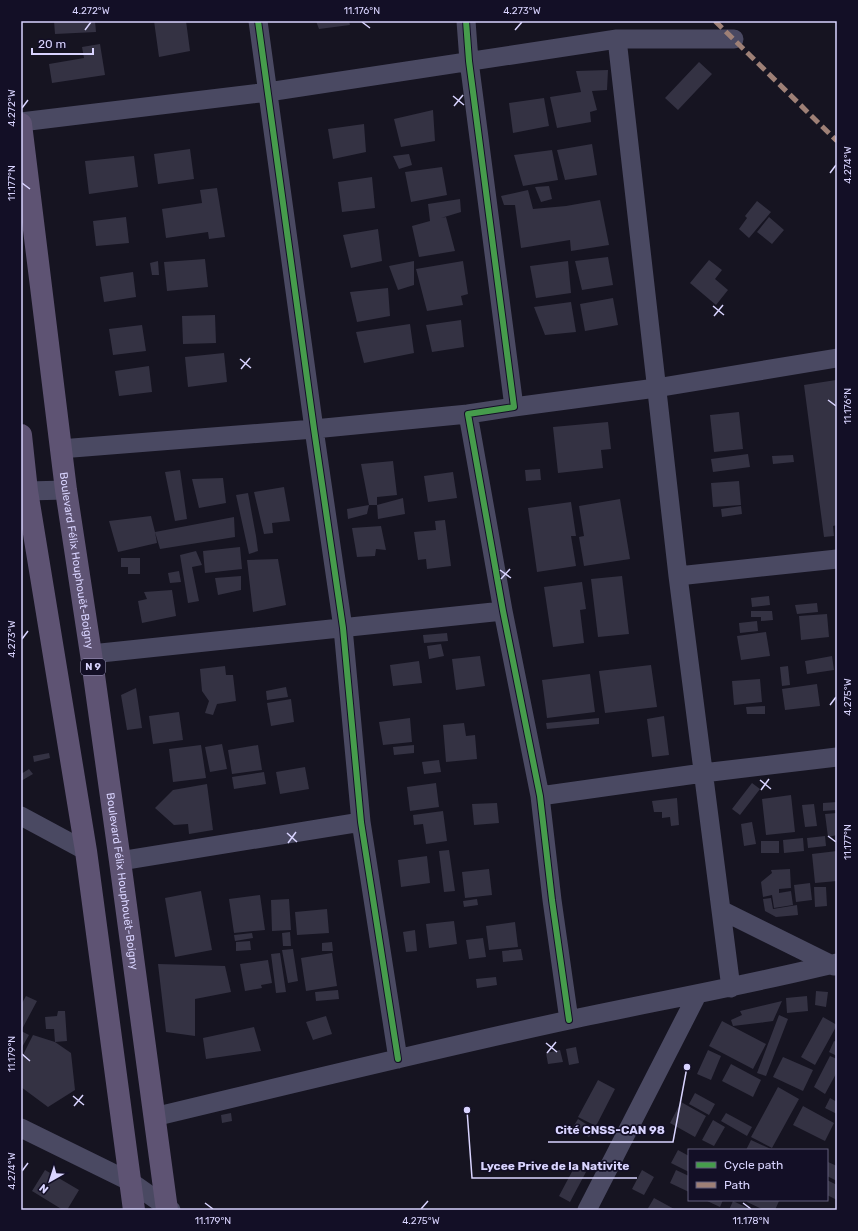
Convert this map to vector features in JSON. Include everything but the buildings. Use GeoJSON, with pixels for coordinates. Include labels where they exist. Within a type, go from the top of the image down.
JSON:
{"type":"FeatureCollection","features":[{"type":"Feature","properties":{"kind":"main road","name":"Boulevard Félix Houphouët-Boigny"},"geometry":{"type":"LineString","coordinates":[[21,123],[25,183],[60,449],[91,654],[168,1209]]}},
{"type":"Feature","properties":{"kind":"main road"},"geometry":{"type":"LineString","coordinates":[[21,435],[24,490],[86,851],[134,1210]]}},
{"type":"Feature","properties":{"kind":"street"},"geometry":{"type":"LineString","coordinates":[[258,21],[343,628],[361,822],[398,1059]]}},
{"type":"Feature","properties":{"kind":"street"},"geometry":{"type":"LineString","coordinates":[[466,21],[469,61],[514,407]]}},
{"type":"Feature","properties":{"kind":"street"},"geometry":{"type":"LineString","coordinates":[[21,123],[268,92],[617,39],[734,39]]}},
{"type":"Feature","properties":{"kind":"street"},"geometry":{"type":"LineString","coordinates":[[617,39],[678,576],[731,988]]}},
{"type":"Feature","properties":{"kind":"street"},"geometry":{"type":"LineString","coordinates":[[60,449],[314,429],[468,414],[656,388],[837,358]]}},
{"type":"Feature","properties":{"kind":"street"},"geometry":{"type":"LineString","coordinates":[[468,414],[503,611],[540,796],[552,900],[569,1020]]}},
{"type":"Feature","properties":{"kind":"street"},"geometry":{"type":"LineString","coordinates":[[24,490],[66,490]]}},
{"type":"Feature","properties":{"kind":"street"},"geometry":{"type":"LineString","coordinates":[[678,576],[837,559]]}},
{"type":"Feature","properties":{"kind":"street"},"geometry":{"type":"LineString","coordinates":[[91,654],[503,611]]}},
{"type":"Feature","properties":{"kind":"street"},"geometry":{"type":"LineString","coordinates":[[540,796],[704,773],[837,757]]}},
{"type":"Feature","properties":{"kind":"street"},"geometry":{"type":"LineString","coordinates":[[21,816],[86,851]]}},
{"type":"Feature","properties":{"kind":"street"},"geometry":{"type":"LineString","coordinates":[[120,861],[361,822]]}},
{"type":"Feature","properties":{"kind":"street"},"geometry":{"type":"LineString","coordinates":[[721,910],[835,965]]}},
{"type":"Feature","properties":{"kind":"street"},"geometry":{"type":"LineString","coordinates":[[154,1116],[569,1020],[731,988],[835,965]]}},
{"type":"Feature","properties":{"kind":"street"},"geometry":{"type":"LineString","coordinates":[[587,1210],[697,995]]}},
{"type":"Feature","properties":{"kind":"street"},"geometry":{"type":"LineString","coordinates":[[21,1128],[131,1182],[168,1209]]}},
{"type":"Feature","properties":{"kind":"marked path"},"geometry":{"type":"LineString","coordinates":[[715,21],[837,141]]}},
{"type":"Feature","properties":{"kind":"cycle path"},"geometry":{"type":"LineString","coordinates":[[258,21],[343,628],[361,822],[398,1059]]}},
{"type":"Feature","properties":{"kind":"cycle path"},"geometry":{"type":"LineString","coordinates":[[466,21],[469,61],[514,407],[468,414],[503,611],[540,796],[552,900],[569,1020]]}},
{"type":"Feature","properties":{"kind":"place","name":"Cité CNSS-CAN 98"},"geometry":{"type":"Point","coordinates":[687,1067]}},
{"type":"Feature","properties":{"kind":"place","name":"Lycee Prive de la Nativite"},"geometry":{"type":"Point","coordinates":[467,1110]}}]}
